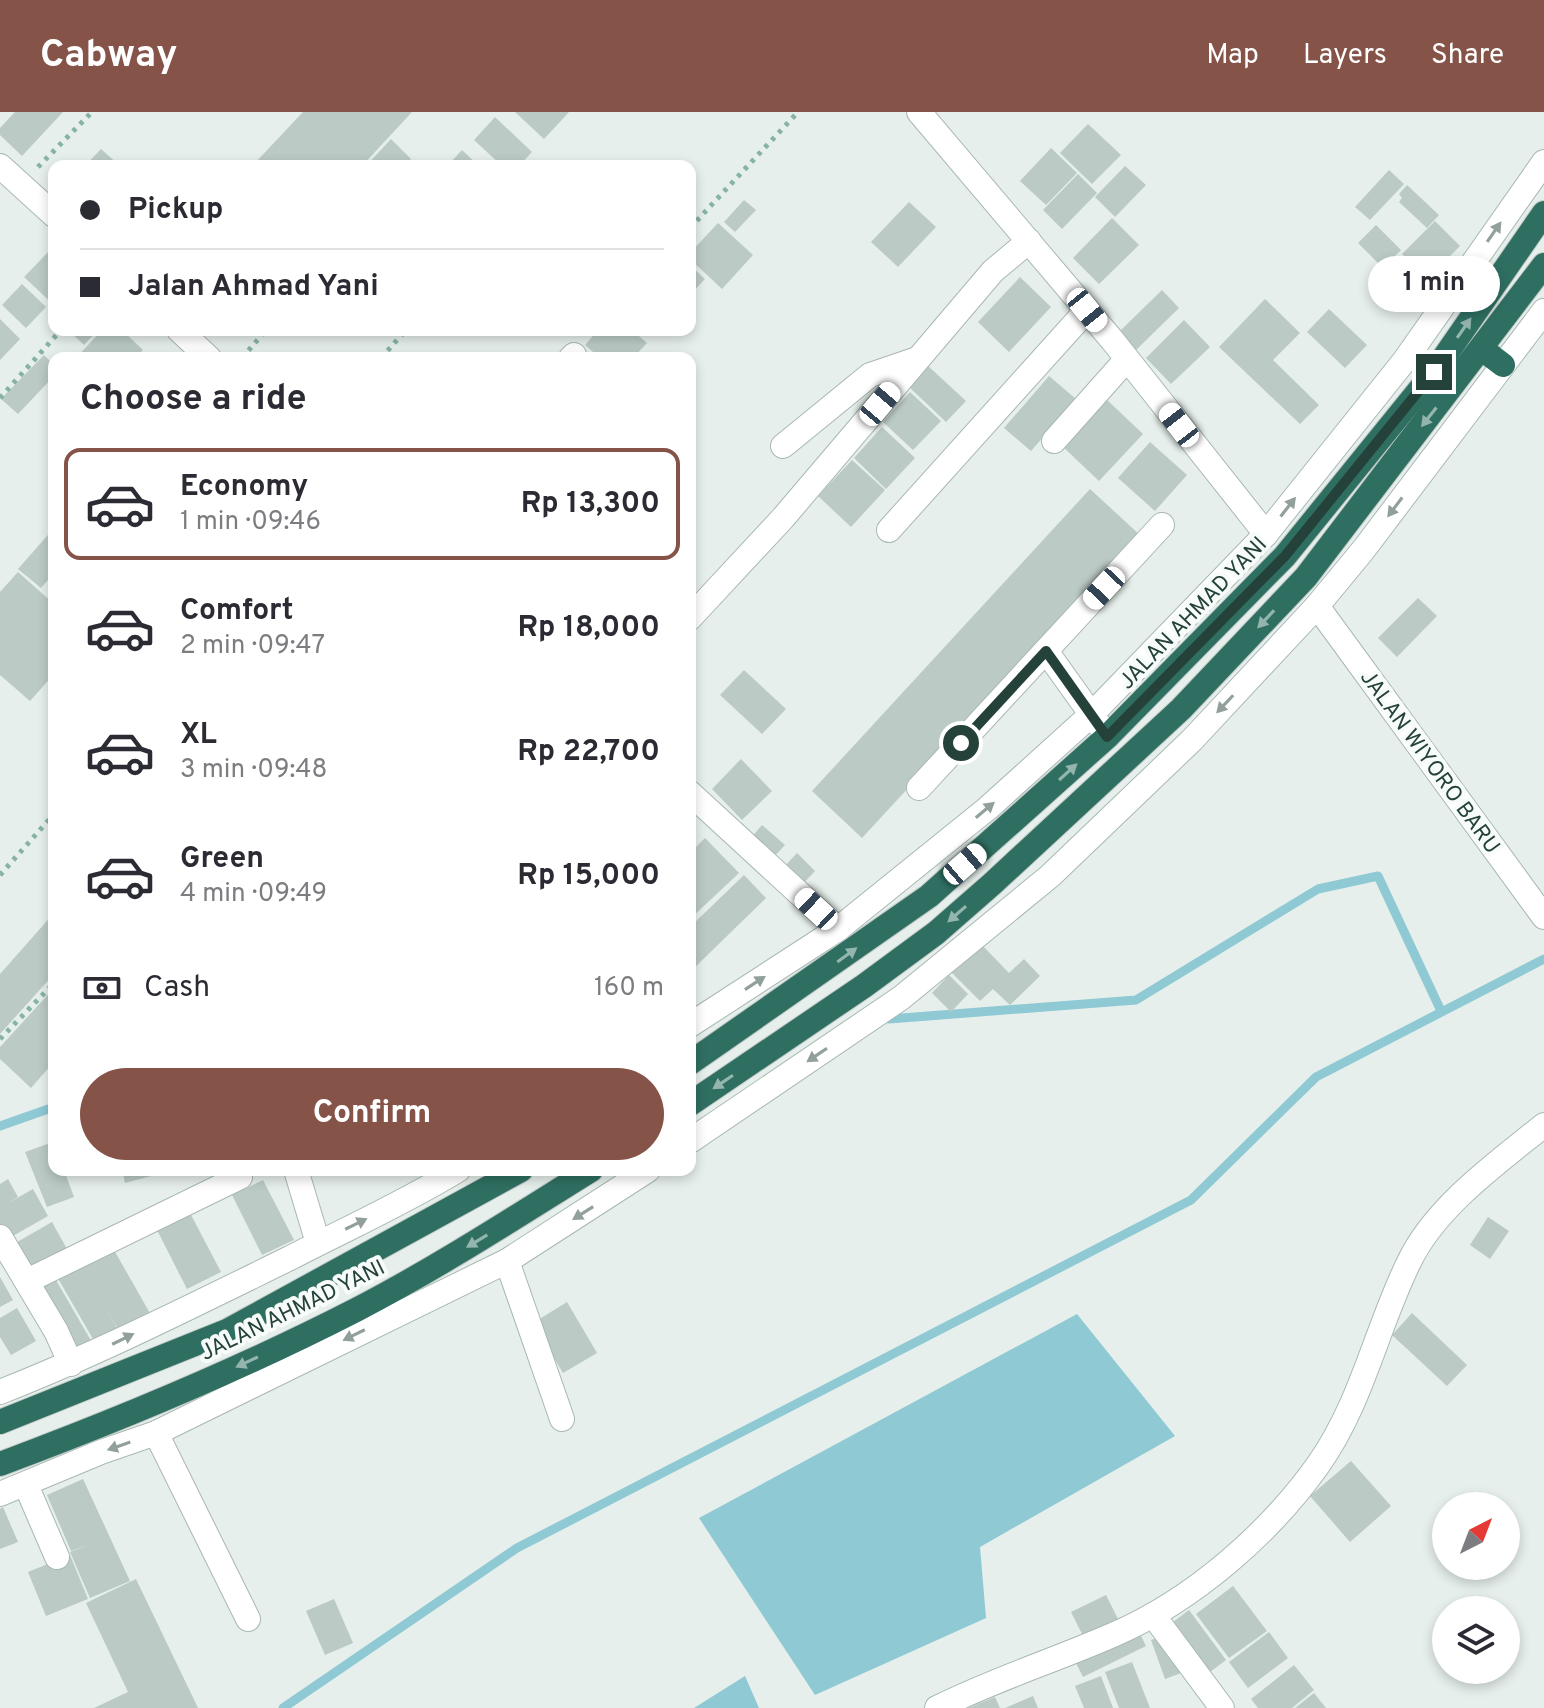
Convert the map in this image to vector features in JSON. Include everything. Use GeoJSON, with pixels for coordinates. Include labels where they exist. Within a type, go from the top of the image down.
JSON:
{"type":"FeatureCollection","features":[{"type":"Feature","properties":{"kind":"highway","name":"JALAN AHMAD YANI"},"geometry":{"type":"LineString","coordinates":[[696,1059],[929,896],[1107,737],[1285,556],[1434,372],[1544,213]]}},
{"type":"Feature","properties":{"kind":"highway"},"geometry":{"type":"LineString","coordinates":[[696,1100],[936,933],[1181,709],[1306,577],[1544,265]]}},
{"type":"Feature","properties":{"kind":"highway"},"geometry":{"type":"LineString","coordinates":[[1482,349],[1503,365]]}},
{"type":"Feature","properties":{"kind":"highway","name":"JALAN AHMAD YANI"},"geometry":{"type":"LineString","coordinates":[[0,1422],[227,1331],[510,1176]]}},
{"type":"Feature","properties":{"kind":"highway","name":"JALAN AHMAD YANI"},"geometry":{"type":"LineString","coordinates":[[0,1464],[84,1433],[211,1379],[357,1309],[480,1239],[581,1176]]}},
{"type":"Feature","properties":{"kind":"street"},"geometry":{"type":"LineString","coordinates":[[919,112],[1087,310],[1266,534]]}},
{"type":"Feature","properties":{"kind":"street"},"geometry":{"type":"LineString","coordinates":[[696,1021],[838,929],[988,808],[1092,714],[1266,534],[1405,360],[1544,162]]}},
{"type":"Feature","properties":{"kind":"street"},"geometry":{"type":"LineString","coordinates":[[0,166],[48,210]]}},
{"type":"Feature","properties":{"kind":"street"},"geometry":{"type":"LineString","coordinates":[[696,612],[783,518],[993,271],[1029,241]]}},
{"type":"Feature","properties":{"kind":"street"},"geometry":{"type":"LineString","coordinates":[[889,530],[1087,310]]}},
{"type":"Feature","properties":{"kind":"street"},"geometry":{"type":"LineString","coordinates":[[696,1137],[901,998],[1050,876],[1192,740],[1317,606],[1364,549],[1544,311]]}},
{"type":"Feature","properties":{"kind":"street"},"geometry":{"type":"LineString","coordinates":[[185,336],[203,352]]}},
{"type":"Feature","properties":{"kind":"street"},"geometry":{"type":"LineString","coordinates":[[783,446],[870,375],[919,358]]}},
{"type":"Feature","properties":{"kind":"street"},"geometry":{"type":"LineString","coordinates":[[1054,441],[1127,359]]}},
{"type":"Feature","properties":{"kind":"street"},"geometry":{"type":"LineString","coordinates":[[919,788],[1162,525]]}},
{"type":"Feature","properties":{"kind":"street","name":"JALAN WIYORO BARU"},"geometry":{"type":"LineString","coordinates":[[1317,606],[1544,917]]}},
{"type":"Feature","properties":{"kind":"street"},"geometry":{"type":"LineString","coordinates":[[1046,651],[1107,737]]}},
{"type":"Feature","properties":{"kind":"street"},"geometry":{"type":"LineString","coordinates":[[696,799],[838,929]]}},
{"type":"Feature","properties":{"kind":"street"},"geometry":{"type":"LineString","coordinates":[[937,1708],[978,1688],[1118,1633],[1153,1615],[1222,1567],[1269,1524],[1317,1467],[1342,1429],[1409,1260],[1435,1222],[1490,1168],[1544,1125]]}},
{"type":"Feature","properties":{"kind":"street"},"geometry":{"type":"LineString","coordinates":[[298,1176],[318,1243]]}},
{"type":"Feature","properties":{"kind":"street"},"geometry":{"type":"LineString","coordinates":[[0,1392],[71,1364],[448,1176]]}},
{"type":"Feature","properties":{"kind":"street"},"geometry":{"type":"LineString","coordinates":[[0,1494],[156,1433],[507,1261],[639,1176]]}},
{"type":"Feature","properties":{"kind":"street"},"geometry":{"type":"LineString","coordinates":[[27,1281],[240,1177]]}},
{"type":"Feature","properties":{"kind":"street"},"geometry":{"type":"LineString","coordinates":[[0,1237],[56,1331],[71,1364]]}},
{"type":"Feature","properties":{"kind":"street"},"geometry":{"type":"LineString","coordinates":[[507,1261],[562,1419]]}},
{"type":"Feature","properties":{"kind":"street"},"geometry":{"type":"LineString","coordinates":[[156,1433],[248,1619]]}},
{"type":"Feature","properties":{"kind":"street"},"geometry":{"type":"LineString","coordinates":[[26,1485],[57,1557]]}},
{"type":"Feature","properties":{"kind":"street"},"geometry":{"type":"LineString","coordinates":[[1153,1615],[1222,1708]]}},
{"type":"Feature","properties":{"kind":"path"},"geometry":{"type":"LineString","coordinates":[[20,184],[92,112]]}},
{"type":"Feature","properties":{"kind":"path"},"geometry":{"type":"LineString","coordinates":[[696,222],[798,112]]}},
{"type":"Feature","properties":{"kind":"path"},"geometry":{"type":"LineString","coordinates":[[0,398],[56,336]]}},
{"type":"Feature","properties":{"kind":"path"},"geometry":{"type":"LineString","coordinates":[[247,352],[261,336]]}},
{"type":"Feature","properties":{"kind":"path"},"geometry":{"type":"LineString","coordinates":[[386,352],[401,336]]}},
{"type":"Feature","properties":{"kind":"path"},"geometry":{"type":"LineString","coordinates":[[0,875],[48,821]]}},
{"type":"Feature","properties":{"kind":"path"},"geometry":{"type":"LineString","coordinates":[[0,1039],[48,989]]}},
{"type":"Feature","properties":{"kind":"water"},"geometry":{"type":"Polygon","coordinates":[[[1077,1314],[1175,1436],[980,1547],[986,1618],[815,1695],[699,1518],[1077,1314]]]}},
{"type":"Feature","properties":{"kind":"water"},"geometry":{"type":"Polygon","coordinates":[[[745,1676],[759,1708],[694,1708],[745,1676]]]}},
{"type":"Feature","properties":{"kind":"building"},"geometry":{"type":"Polygon","coordinates":[[[15,112],[63,112],[22,156],[0,135],[0,128],[15,112]]]}},
{"type":"Feature","properties":{"kind":"building"},"geometry":{"type":"Polygon","coordinates":[[[303,112],[412,112],[368,160],[258,160],[303,112]]]}},
{"type":"Feature","properties":{"kind":"building"},"geometry":{"type":"Polygon","coordinates":[[[515,112],[569,112],[544,139],[515,112]]]}},
{"type":"Feature","properties":{"kind":"building"},"geometry":{"type":"Polygon","coordinates":[[[495,117],[532,152],[525,160],[496,160],[474,140],[495,117]]]}},
{"type":"Feature","properties":{"kind":"building"},"geometry":{"type":"Polygon","coordinates":[[[1088,124],[1121,155],[1092,184],[1060,153],[1088,124]]]}},
{"type":"Feature","properties":{"kind":"building"},"geometry":{"type":"Polygon","coordinates":[[[391,139],[411,159],[410,160],[372,160],[391,139]]]}},
{"type":"Feature","properties":{"kind":"building"},"geometry":{"type":"Polygon","coordinates":[[[1051,148],[1077,173],[1046,205],[1020,181],[1051,148]]]}},
{"type":"Feature","properties":{"kind":"building"},"geometry":{"type":"Polygon","coordinates":[[[101,149],[113,160],[91,160],[101,149]]]}},
{"type":"Feature","properties":{"kind":"building"},"geometry":{"type":"Polygon","coordinates":[[[462,150],[473,160],[453,160],[462,150]]]}},
{"type":"Feature","properties":{"kind":"building"},"geometry":{"type":"Polygon","coordinates":[[[1125,166],[1146,185],[1115,217],[1095,197],[1125,166]]]}},
{"type":"Feature","properties":{"kind":"building"},"geometry":{"type":"Polygon","coordinates":[[[1389,170],[1404,184],[1370,220],[1355,207],[1389,170]]]}},
{"type":"Feature","properties":{"kind":"building"},"geometry":{"type":"Polygon","coordinates":[[[1078,174],[1097,193],[1062,229],[1043,210],[1078,174]]]}},
{"type":"Feature","properties":{"kind":"building"},"geometry":{"type":"Polygon","coordinates":[[[1407,185],[1439,215],[1427,228],[1399,202],[1402,198],[1399,194],[1407,185]]]}},
{"type":"Feature","properties":{"kind":"building"},"geometry":{"type":"Polygon","coordinates":[[[744,200],[756,210],[735,232],[724,222],[744,200]]]}},
{"type":"Feature","properties":{"kind":"building"},"geometry":{"type":"Polygon","coordinates":[[[909,202],[936,227],[898,267],[871,242],[909,202]]]}},
{"type":"Feature","properties":{"kind":"building"},"geometry":{"type":"Polygon","coordinates":[[[1112,218],[1139,245],[1099,284],[1073,258],[1112,218]]]}},
{"type":"Feature","properties":{"kind":"building"},"geometry":{"type":"Polygon","coordinates":[[[1435,221],[1460,246],[1427,279],[1402,254],[1435,221]]]}},
{"type":"Feature","properties":{"kind":"building"},"geometry":{"type":"Polygon","coordinates":[[[718,223],[753,255],[722,289],[696,265],[696,247],[718,223]]]}},
{"type":"Feature","properties":{"kind":"building"},"geometry":{"type":"Polygon","coordinates":[[[1376,225],[1401,250],[1383,268],[1358,243],[1376,225]]]}},
{"type":"Feature","properties":{"kind":"building"},"geometry":{"type":"Polygon","coordinates":[[[48,252],[48,299],[24,277],[48,252]]]}},
{"type":"Feature","properties":{"kind":"building"},"geometry":{"type":"Polygon","coordinates":[[[1399,258],[1431,288],[1418,302],[1386,272],[1399,258]]]}},
{"type":"Feature","properties":{"kind":"building"},"geometry":{"type":"Polygon","coordinates":[[[696,271],[705,279],[696,289],[696,271]]]}},
{"type":"Feature","properties":{"kind":"building"},"geometry":{"type":"Polygon","coordinates":[[[1020,277],[1051,307],[1009,352],[978,322],[1020,277]]]}},
{"type":"Feature","properties":{"kind":"building"},"geometry":{"type":"Polygon","coordinates":[[[22,284],[46,307],[26,328],[2,305],[22,284]]]}},
{"type":"Feature","properties":{"kind":"building"},"geometry":{"type":"Polygon","coordinates":[[[1162,290],[1179,308],[1136,350],[1119,332],[1162,290]]]}},
{"type":"Feature","properties":{"kind":"building"},"geometry":{"type":"Polygon","coordinates":[[[1265,299],[1300,333],[1273,360],[1319,405],[1300,424],[1219,347],[1265,299]]]}},
{"type":"Feature","properties":{"kind":"building"},"geometry":{"type":"Polygon","coordinates":[[[1329,309],[1367,345],[1345,368],[1307,332],[1329,309]]]}},
{"type":"Feature","properties":{"kind":"building"},"geometry":{"type":"Polygon","coordinates":[[[0,319],[20,339],[0,360],[0,319]]]}},
{"type":"Feature","properties":{"kind":"building"},"geometry":{"type":"Polygon","coordinates":[[[1184,320],[1210,347],[1171,384],[1146,358],[1184,320]]]}},
{"type":"Feature","properties":{"kind":"building"},"geometry":{"type":"Polygon","coordinates":[[[74,336],[92,336],[84,345],[74,336]]]}},
{"type":"Feature","properties":{"kind":"building"},"geometry":{"type":"Polygon","coordinates":[[[96,336],[128,336],[143,350],[141,352],[82,352],[96,336]]]}},
{"type":"Feature","properties":{"kind":"building"},"geometry":{"type":"Polygon","coordinates":[[[593,336],[639,336],[647,343],[639,352],[593,352],[585,345],[593,336]]]}},
{"type":"Feature","properties":{"kind":"building"},"geometry":{"type":"Polygon","coordinates":[[[44,355],[48,359],[48,382],[18,414],[1,399],[44,355]]]}},
{"type":"Feature","properties":{"kind":"building"},"geometry":{"type":"Polygon","coordinates":[[[927,365],[966,401],[946,422],[908,386],[927,365]]]}},
{"type":"Feature","properties":{"kind":"building"},"geometry":{"type":"Polygon","coordinates":[[[1049,376],[1076,399],[1031,451],[1004,428],[1049,376]]]}},
{"type":"Feature","properties":{"kind":"building"},"geometry":{"type":"Polygon","coordinates":[[[910,392],[941,421],[913,450],[883,422],[910,392]]]}},
{"type":"Feature","properties":{"kind":"building"},"geometry":{"type":"Polygon","coordinates":[[[1105,398],[1143,434],[1099,481],[1061,445],[1105,398]]]}},
{"type":"Feature","properties":{"kind":"building"},"geometry":{"type":"Polygon","coordinates":[[[882,427],[915,458],[886,489],[854,458],[882,427]]]}},
{"type":"Feature","properties":{"kind":"building"},"geometry":{"type":"Polygon","coordinates":[[[1150,442],[1187,475],[1155,511],[1118,478],[1150,442]]]}},
{"type":"Feature","properties":{"kind":"building"},"geometry":{"type":"Polygon","coordinates":[[[852,460],[885,490],[851,527],[818,496],[852,460]]]}},
{"type":"Feature","properties":{"kind":"building"},"geometry":{"type":"Polygon","coordinates":[[[1090,489],[1141,536],[862,838],[812,791],[1090,489]]]}},
{"type":"Feature","properties":{"kind":"building"},"geometry":{"type":"Polygon","coordinates":[[[48,535],[48,580],[41,588],[18,569],[48,535]]]}},
{"type":"Feature","properties":{"kind":"building"},"geometry":{"type":"Polygon","coordinates":[[[18,572],[48,599],[48,681],[30,701],[0,675],[0,592],[18,572]]]}},
{"type":"Feature","properties":{"kind":"building"},"geometry":{"type":"Polygon","coordinates":[[[1418,598],[1437,616],[1397,657],[1378,638],[1418,598]]]}},
{"type":"Feature","properties":{"kind":"building"},"geometry":{"type":"Polygon","coordinates":[[[744,670],[786,709],[762,734],[720,695],[744,670]]]}},
{"type":"Feature","properties":{"kind":"building"},"geometry":{"type":"Polygon","coordinates":[[[741,759],[772,791],[742,820],[712,789],[741,759]]]}},
{"type":"Feature","properties":{"kind":"building"},"geometry":{"type":"Polygon","coordinates":[[[762,825],[785,845],[772,859],[750,839],[762,825]]]}},
{"type":"Feature","properties":{"kind":"building"},"geometry":{"type":"Polygon","coordinates":[[[705,838],[739,873],[696,913],[696,847],[705,838]]]}},
{"type":"Feature","properties":{"kind":"building"},"geometry":{"type":"Polygon","coordinates":[[[797,853],[815,871],[802,885],[783,868],[797,853]]]}},
{"type":"Feature","properties":{"kind":"building"},"geometry":{"type":"Polygon","coordinates":[[[744,875],[766,898],[696,966],[696,921],[744,875]]]}},
{"type":"Feature","properties":{"kind":"building"},"geometry":{"type":"Polygon","coordinates":[[[48,920],[48,981],[0,1034],[0,974],[48,920]]]}},
{"type":"Feature","properties":{"kind":"building"},"geometry":{"type":"Polygon","coordinates":[[[980,943],[1009,973],[1024,959],[1040,976],[1010,1005],[993,989],[980,1001],[951,972],[980,943]]]}},
{"type":"Feature","properties":{"kind":"building"},"geometry":{"type":"Polygon","coordinates":[[[949,975],[968,994],[951,1012],[932,993],[949,975]]]}},
{"type":"Feature","properties":{"kind":"building"},"geometry":{"type":"Polygon","coordinates":[[[48,995],[48,1069],[31,1088],[0,1059],[0,1047],[48,995]]]}},
{"type":"Feature","properties":{"kind":"building"},"geometry":{"type":"Polygon","coordinates":[[[48,1144],[48,1176],[66,1176],[74,1197],[47,1207],[25,1152],[48,1144]]]}},
{"type":"Feature","properties":{"kind":"building"},"geometry":{"type":"Polygon","coordinates":[[[123,1176],[151,1176],[125,1183],[123,1176]]]}},
{"type":"Feature","properties":{"kind":"building"},"geometry":{"type":"Polygon","coordinates":[[[8,1179],[18,1197],[5,1205],[33,1189],[48,1216],[4,1241],[0,1233],[0,1184],[8,1179]]]}},
{"type":"Feature","properties":{"kind":"building"},"geometry":{"type":"Polygon","coordinates":[[[263,1180],[294,1240],[262,1255],[232,1195],[263,1180]]]}},
{"type":"Feature","properties":{"kind":"building"},"geometry":{"type":"Polygon","coordinates":[[[190,1213],[221,1272],[187,1289],[157,1230],[190,1213]]]}},
{"type":"Feature","properties":{"kind":"building"},"geometry":{"type":"Polygon","coordinates":[[[1488,1217],[1509,1231],[1490,1259],[1470,1245],[1488,1217]]]}},
{"type":"Feature","properties":{"kind":"building"},"geometry":{"type":"Polygon","coordinates":[[[52,1222],[67,1249],[27,1272],[12,1245],[52,1222]]]}},
{"type":"Feature","properties":{"kind":"building"},"geometry":{"type":"Polygon","coordinates":[[[110,1243],[151,1315],[120,1332],[106,1309],[120,1333],[97,1346],[56,1275],[110,1243]]]}},
{"type":"Feature","properties":{"kind":"building"},"geometry":{"type":"Polygon","coordinates":[[[53,1275],[93,1344],[76,1354],[36,1285],[53,1275]]]}},
{"type":"Feature","properties":{"kind":"building"},"geometry":{"type":"Polygon","coordinates":[[[0,1277],[13,1300],[0,1307],[0,1277]]]}},
{"type":"Feature","properties":{"kind":"building"},"geometry":{"type":"Polygon","coordinates":[[[567,1302],[597,1353],[563,1373],[533,1323],[567,1302]]]}},
{"type":"Feature","properties":{"kind":"building"},"geometry":{"type":"Polygon","coordinates":[[[17,1308],[36,1341],[11,1355],[0,1337],[0,1318],[17,1308]]]}},
{"type":"Feature","properties":{"kind":"building"},"geometry":{"type":"Polygon","coordinates":[[[1412,1313],[1467,1365],[1447,1386],[1392,1335],[1412,1313]]]}},
{"type":"Feature","properties":{"kind":"building"},"geometry":{"type":"Polygon","coordinates":[[[1351,1461],[1391,1506],[1350,1542],[1310,1496],[1351,1461]]]}},
{"type":"Feature","properties":{"kind":"building"},"geometry":{"type":"Polygon","coordinates":[[[83,1479],[130,1581],[90,1598],[70,1552],[90,1544],[71,1551],[47,1495],[83,1479]]]}},
{"type":"Feature","properties":{"kind":"building"},"geometry":{"type":"Polygon","coordinates":[[[3,1507],[18,1542],[0,1549],[0,1509],[3,1507]]]}},
{"type":"Feature","properties":{"kind":"building"},"geometry":{"type":"Polygon","coordinates":[[[70,1555],[88,1599],[46,1616],[28,1572],[70,1555]]]}},
{"type":"Feature","properties":{"kind":"building"},"geometry":{"type":"Polygon","coordinates":[[[136,1579],[198,1708],[94,1708],[128,1692],[86,1603],[136,1579]]]}},
{"type":"Feature","properties":{"kind":"building"},"geometry":{"type":"Polygon","coordinates":[[[1233,1586],[1267,1631],[1229,1658],[1196,1614],[1233,1586]]]}},
{"type":"Feature","properties":{"kind":"building"},"geometry":{"type":"Polygon","coordinates":[[[1106,1595],[1120,1623],[1085,1640],[1071,1612],[1106,1595]]]}},
{"type":"Feature","properties":{"kind":"building"},"geometry":{"type":"Polygon","coordinates":[[[334,1599],[353,1643],[325,1655],[306,1611],[334,1599]]]}},
{"type":"Feature","properties":{"kind":"building"},"geometry":{"type":"Polygon","coordinates":[[[1189,1610],[1226,1660],[1206,1675],[1169,1625],[1189,1610]]]}},
{"type":"Feature","properties":{"kind":"building"},"geometry":{"type":"Polygon","coordinates":[[[1136,1626],[1146,1646],[1083,1677],[1073,1657],[1136,1626]]]}},
{"type":"Feature","properties":{"kind":"building"},"geometry":{"type":"Polygon","coordinates":[[[1269,1632],[1288,1658],[1248,1688],[1229,1662],[1269,1632]]]}},
{"type":"Feature","properties":{"kind":"building"},"geometry":{"type":"Polygon","coordinates":[[[1166,1635],[1181,1673],[1165,1679],[1151,1640],[1166,1635]]]}},
{"type":"Feature","properties":{"kind":"building"},"geometry":{"type":"Polygon","coordinates":[[[1132,1662],[1150,1708],[1119,1708],[1105,1672],[1132,1662]]]}},
{"type":"Feature","properties":{"kind":"building"},"geometry":{"type":"Polygon","coordinates":[[[1294,1665],[1314,1690],[1292,1708],[1258,1708],[1251,1699],[1294,1665]]]}},
{"type":"Feature","properties":{"kind":"building"},"geometry":{"type":"Polygon","coordinates":[[[1101,1676],[1113,1708],[1084,1708],[1075,1686],[1101,1676]]]}},
{"type":"Feature","properties":{"kind":"building"},"geometry":{"type":"Polygon","coordinates":[[[1314,1693],[1326,1708],[1295,1708],[1314,1693]]]}},
{"type":"Feature","properties":{"kind":"building"},"geometry":{"type":"Polygon","coordinates":[[[1033,1696],[1038,1708],[1005,1708],[1033,1696]]]}},
{"type":"Feature","properties":{"kind":"building"},"geometry":{"type":"Polygon","coordinates":[[[995,1697],[1000,1708],[968,1708],[995,1697]]]}},
{"type":"Feature","properties":{"kind":"waterway"},"geometry":{"type":"LineString","coordinates":[[889,1019],[1136,1000],[1318,889],[1378,876],[1441,1011]]}},
{"type":"Feature","properties":{"kind":"waterway"},"geometry":{"type":"LineString","coordinates":[[283,1708],[517,1548],[1191,1200],[1316,1077],[1544,959]]}},
{"type":"Feature","properties":{"kind":"waterway"},"geometry":{"type":"LineString","coordinates":[[0,1126],[48,1109]]}},
{"type":"Feature","properties":{"kind":"route"},"geometry":{"type":"LineString","coordinates":[[961,743],[1046,651],[1107,737],[1285,556],[1434,372]]}}]}
